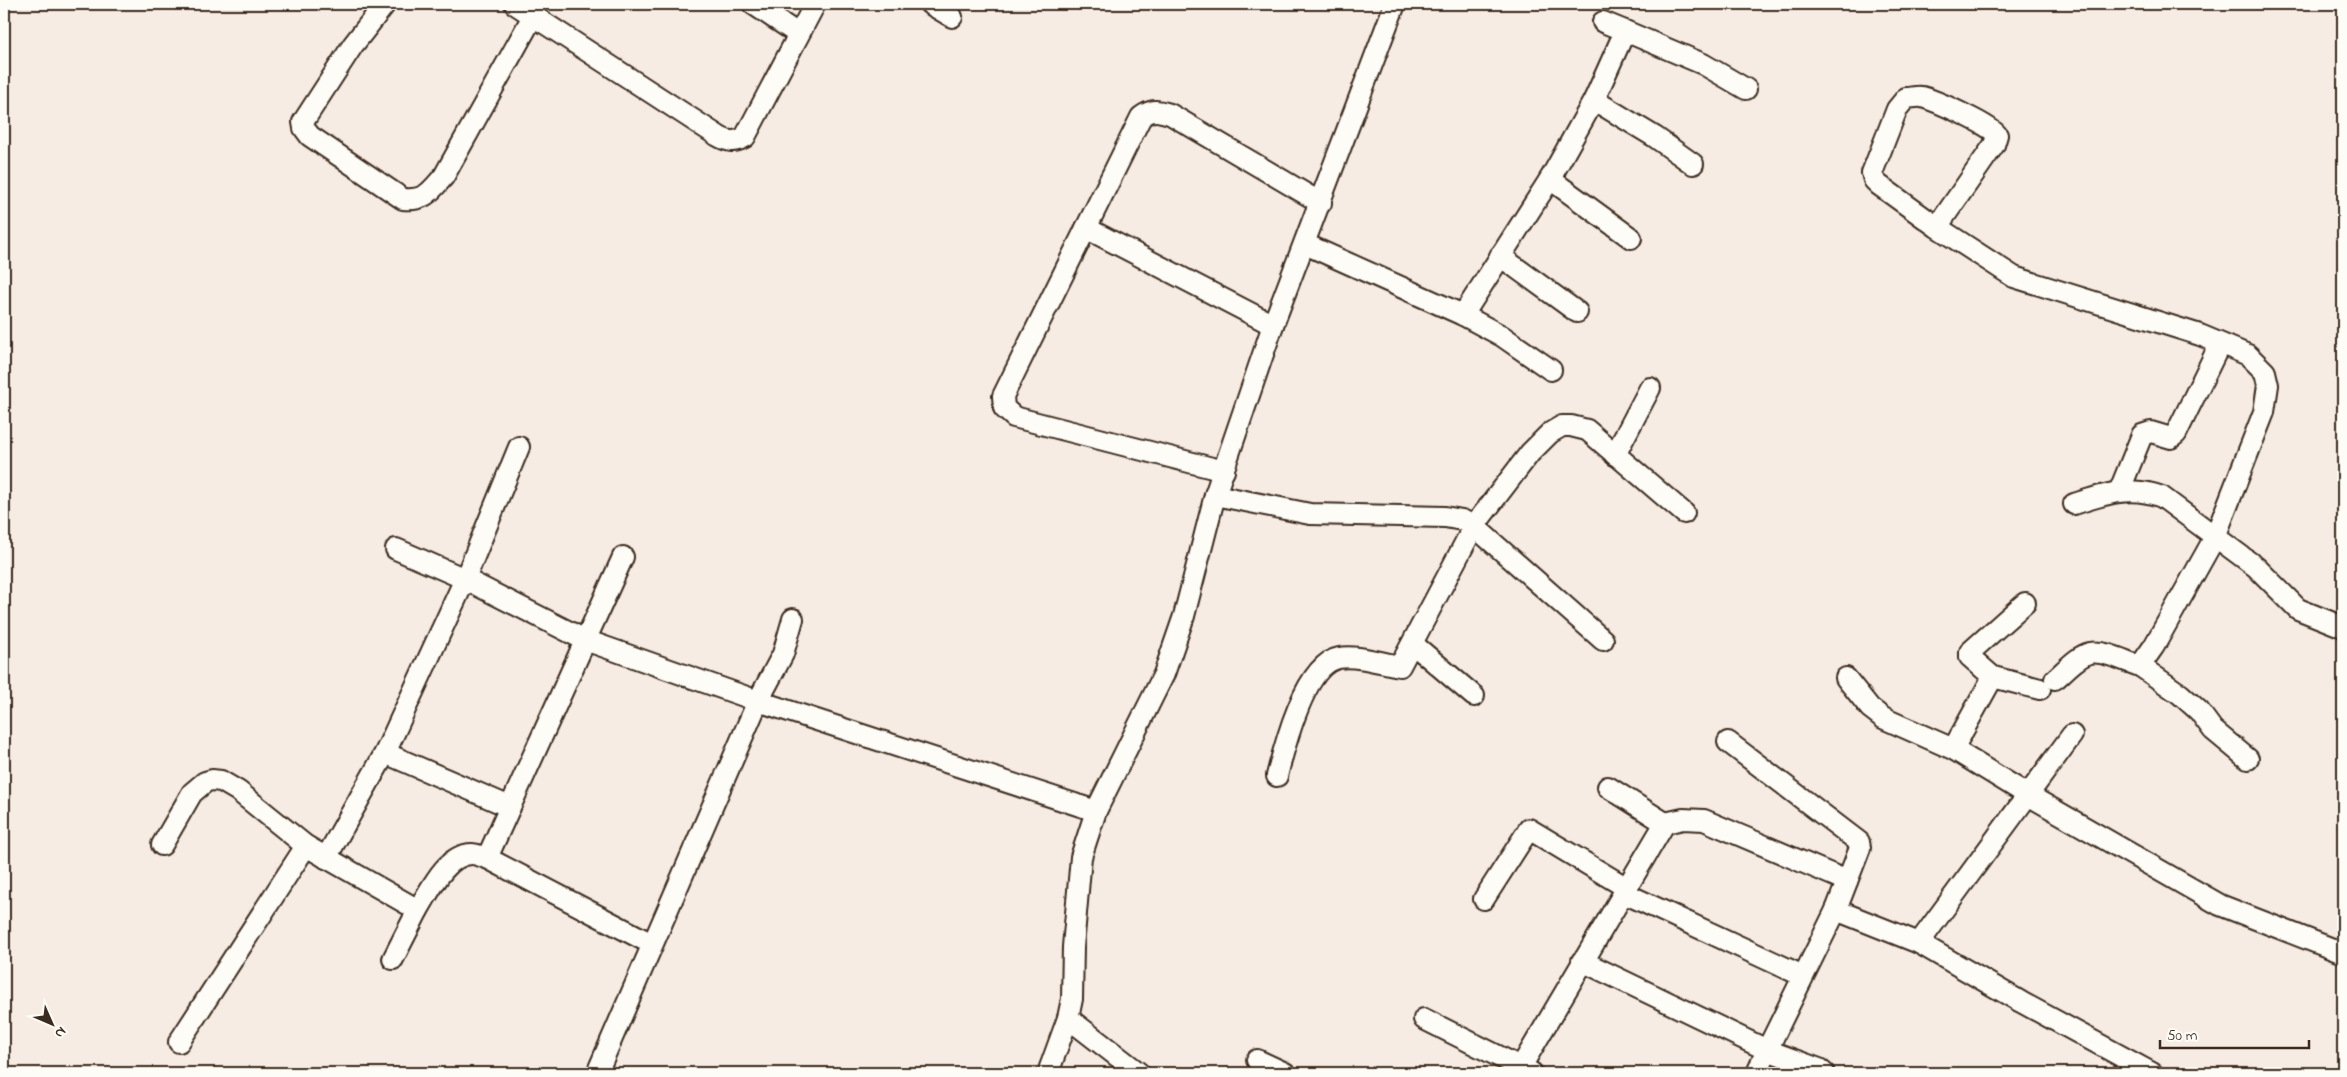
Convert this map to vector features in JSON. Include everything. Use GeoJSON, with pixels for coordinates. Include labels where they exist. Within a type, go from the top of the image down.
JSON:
{"type":"FeatureCollection","features":[{"type":"Feature","properties":{"kind":"street"},"geometry":{"type":"LineString","coordinates":[[385,4],[353,45],[303,122],[304,128],[310,136],[403,199],[411,200],[418,200],[429,193],[444,176],[533,16]]}},
{"type":"Feature","properties":{"kind":"street"},"geometry":{"type":"LineString","coordinates":[[515,4],[718,136],[727,141],[737,142],[745,137],[815,4]]}},
{"type":"Feature","properties":{"kind":"street"},"geometry":{"type":"LineString","coordinates":[[753,4],[798,34]]}},
{"type":"Feature","properties":{"kind":"street"},"geometry":{"type":"LineString","coordinates":[[930,4],[952,17]]}},
{"type":"Feature","properties":{"kind":"street"},"geometry":{"type":"LineString","coordinates":[[1048,1073],[1068,1018],[1072,999],[1073,947],[1081,856],[1096,812],[1164,674],[1184,616],[1215,495],[1274,325],[1395,4]]}},
{"type":"Feature","properties":{"kind":"street"},"geometry":{"type":"LineString","coordinates":[[1603,22],[1703,64],[1746,89]]}},
{"type":"Feature","properties":{"kind":"street"},"geometry":{"type":"LineString","coordinates":[[1464,315],[1550,179],[1594,100],[1624,31]]}},
{"type":"Feature","properties":{"kind":"street"},"geometry":{"type":"LineString","coordinates":[[1937,228],[1994,145],[1997,135],[1996,131],[1984,124],[1921,97],[1906,98],[1897,109],[1876,161],[1872,177],[1879,185],[1937,228],[2014,276],[2220,344],[2248,355],[2265,372],[2268,385],[2264,412],[2215,537],[2154,646],[2140,666]]}},
{"type":"Feature","properties":{"kind":"street"},"geometry":{"type":"LineString","coordinates":[[1594,100],[1655,137],[1693,164]]}},
{"type":"Feature","properties":{"kind":"street"},"geometry":{"type":"LineString","coordinates":[[1224,471],[1014,416],[1004,408],[1003,396],[1141,117],[1149,111],[1157,110],[1170,114],[1321,203]]}},
{"type":"Feature","properties":{"kind":"street"},"geometry":{"type":"LineString","coordinates":[[1550,179],[1631,238]]}},
{"type":"Feature","properties":{"kind":"street"},"geometry":{"type":"LineString","coordinates":[[1086,228],[1274,325]]}},
{"type":"Feature","properties":{"kind":"street"},"geometry":{"type":"LineString","coordinates":[[1305,244],[1464,315],[1502,336],[1551,370]]}},
{"type":"Feature","properties":{"kind":"street"},"geometry":{"type":"LineString","coordinates":[[1500,256],[1577,312]]}},
{"type":"Feature","properties":{"kind":"street"},"geometry":{"type":"LineString","coordinates":[[2119,492],[2142,435],[2151,432],[2171,438],[2176,434],[2220,344]]}},
{"type":"Feature","properties":{"kind":"street"},"geometry":{"type":"LineString","coordinates":[[1615,455],[1650,388]]}},
{"type":"Feature","properties":{"kind":"street"},"geometry":{"type":"LineString","coordinates":[[1277,776],[1288,730],[1308,688],[1325,665],[1339,658],[1400,666],[1474,526],[1530,452],[1550,433],[1562,426],[1572,426],[1587,430],[1684,513]]}},
{"type":"Feature","properties":{"kind":"street"},"geometry":{"type":"LineString","coordinates":[[326,858],[385,753],[465,579],[520,447]]}},
{"type":"Feature","properties":{"kind":"street"},"geometry":{"type":"LineString","coordinates":[[2074,504],[2119,492],[2144,491],[2162,497],[2256,567],[2298,609],[2343,627]]}},
{"type":"Feature","properties":{"kind":"street"},"geometry":{"type":"LineString","coordinates":[[1215,495],[1310,514],[1445,517],[1462,520],[1474,526],[1603,640]]}},
{"type":"Feature","properties":{"kind":"street"},"geometry":{"type":"LineString","coordinates":[[396,548],[465,579],[585,640],[758,701],[1096,812]]}},
{"type":"Feature","properties":{"kind":"street"},"geometry":{"type":"LineString","coordinates":[[487,858],[623,557]]}},
{"type":"Feature","properties":{"kind":"street"},"geometry":{"type":"LineString","coordinates":[[2025,603],[1970,652],[1970,657],[1993,677],[2048,684],[2078,659],[2090,653],[2103,654],[2140,666],[2180,694],[2199,711],[2213,730],[2248,759]]}},
{"type":"Feature","properties":{"kind":"street"},"geometry":{"type":"LineString","coordinates":[[597,1073],[758,701],[783,654],[793,619]]}},
{"type":"Feature","properties":{"kind":"street"},"geometry":{"type":"LineString","coordinates":[[1413,644],[1474,696]]}},
{"type":"Feature","properties":{"kind":"street"},"geometry":{"type":"LineString","coordinates":[[1953,749],[1993,677]]}},
{"type":"Feature","properties":{"kind":"street"},"geometry":{"type":"LineString","coordinates":[[1846,678],[1864,702],[1883,718],[1953,749],[2028,795],[2220,905],[2343,953]]}},
{"type":"Feature","properties":{"kind":"street"},"geometry":{"type":"LineString","coordinates":[[1919,943],[2072,735]]}},
{"type":"Feature","properties":{"kind":"street"},"geometry":{"type":"LineString","coordinates":[[1728,742],[1859,842],[1860,848],[1836,910],[1757,1073]]}},
{"type":"Feature","properties":{"kind":"street"},"geometry":{"type":"LineString","coordinates":[[385,753],[510,807]]}},
{"type":"Feature","properties":{"kind":"street"},"geometry":{"type":"LineString","coordinates":[[162,845],[192,793],[205,782],[212,780],[231,786],[306,846],[418,910]]}},
{"type":"Feature","properties":{"kind":"street"},"geometry":{"type":"LineString","coordinates":[[1608,787],[1665,823],[1683,819],[1704,820],[1847,881]]}},
{"type":"Feature","properties":{"kind":"street"},"geometry":{"type":"LineString","coordinates":[[1424,1019],[1527,1070],[1582,960],[1665,823]]}},
{"type":"Feature","properties":{"kind":"street"},"geometry":{"type":"LineString","coordinates":[[1484,899],[1529,829],[1626,890],[1804,976]]}},
{"type":"Feature","properties":{"kind":"street"},"geometry":{"type":"LineString","coordinates":[[179,1042],[306,846]]}},
{"type":"Feature","properties":{"kind":"street"},"geometry":{"type":"LineString","coordinates":[[393,959],[418,910],[441,874],[455,860],[472,854],[487,858],[652,944]]}},
{"type":"Feature","properties":{"kind":"street"},"geometry":{"type":"LineString","coordinates":[[1836,910],[1919,943],[2021,1002],[2152,1073]]}},
{"type":"Feature","properties":{"kind":"street"},"geometry":{"type":"LineString","coordinates":[[1582,960],[1767,1050],[1819,1069],[1824,1073]]}},
{"type":"Feature","properties":{"kind":"street"},"geometry":{"type":"LineString","coordinates":[[1068,1018],[1139,1073]]}},
{"type":"Feature","properties":{"kind":"street"},"geometry":{"type":"LineString","coordinates":[[1257,1060],[1285,1073]]}}]}
